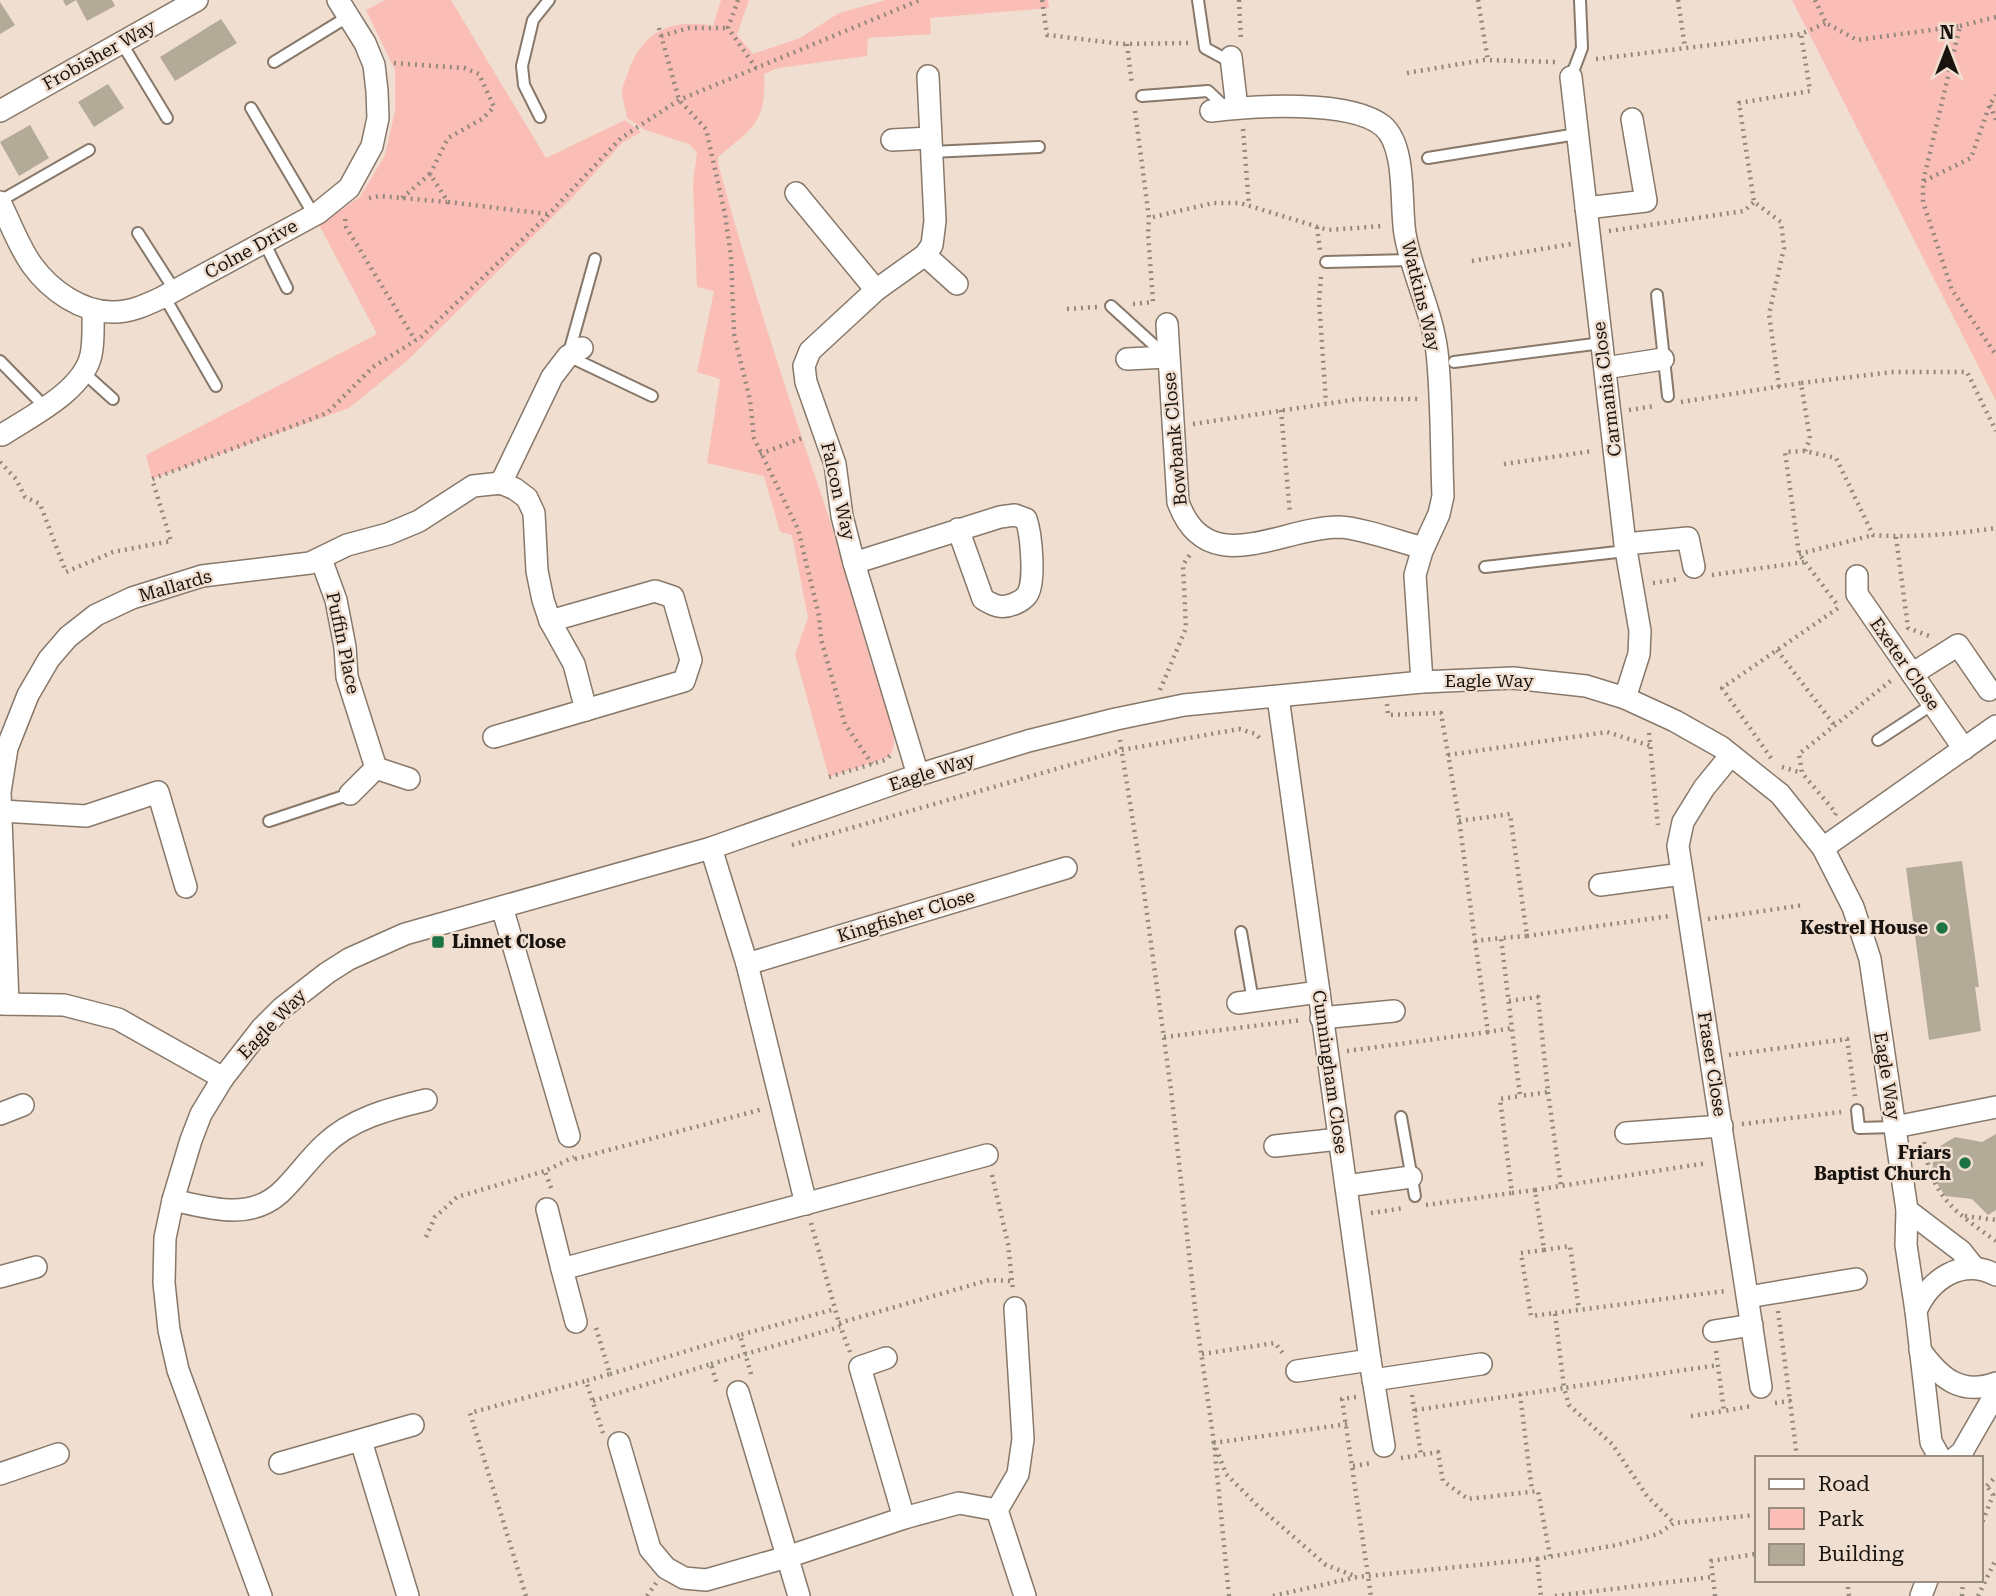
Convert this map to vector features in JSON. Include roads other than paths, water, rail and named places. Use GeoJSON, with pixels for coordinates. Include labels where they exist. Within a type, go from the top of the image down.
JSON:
{"type":"FeatureCollection","features":[{"type":"Feature","properties":{"kind":"street","name":"Frobisher Way"},"geometry":{"type":"LineString","coordinates":[[0,111],[121,42],[182,3]]}},
{"type":"Feature","properties":{"kind":"street","name":"Colne Drive"},"geometry":{"type":"LineString","coordinates":[[93,311],[134,310],[169,294],[314,215],[349,188],[372,146],[378,118],[374,65],[365,43],[343,8]]}},
{"type":"Feature","properties":{"kind":"street"},"geometry":{"type":"LineString","coordinates":[[1229,109],[1231,60]]}},
{"type":"Feature","properties":{"kind":"street","name":"Carmania Close"},"geometry":{"type":"LineString","coordinates":[[1574,69],[1577,134],[1625,547],[1640,631],[1639,654],[1625,698]]}},
{"type":"Feature","properties":{"kind":"street"},"geometry":{"type":"LineString","coordinates":[[928,75],[935,221],[932,245],[925,256],[957,284]]}},
{"type":"Feature","properties":{"kind":"street","name":"Watkins Way"},"geometry":{"type":"LineString","coordinates":[[1229,109],[1292,107],[1356,112],[1385,128],[1395,144],[1404,225],[1411,260],[1429,311],[1437,351],[1443,496],[1439,514],[1423,548],[1415,575],[1422,682]]}},
{"type":"Feature","properties":{"kind":"street"},"geometry":{"type":"LineString","coordinates":[[1586,208],[1646,201],[1632,119]]}},
{"type":"Feature","properties":{"kind":"street"},"geometry":{"type":"LineString","coordinates":[[892,140],[930,145]]}},
{"type":"Feature","properties":{"kind":"street"},"geometry":{"type":"LineString","coordinates":[[796,193],[876,290]]}},
{"type":"Feature","properties":{"kind":"street"},"geometry":{"type":"LineString","coordinates":[[0,201],[31,264],[58,291],[93,311],[90,358],[79,379],[63,395],[2,435]]}},
{"type":"Feature","properties":{"kind":"street","name":"Falcon Way"},"geometry":{"type":"LineString","coordinates":[[918,775],[854,563],[842,516],[835,464],[806,382],[804,366],[810,351],[876,290],[925,256]]}},
{"type":"Feature","properties":{"kind":"street","name":"Bowbank Close"},"geometry":{"type":"LineString","coordinates":[[1167,324],[1178,502],[1184,519],[1202,538],[1216,544],[1252,544],[1324,528],[1344,527],[1423,548]]}},
{"type":"Feature","properties":{"kind":"street"},"geometry":{"type":"LineString","coordinates":[[575,352],[552,377],[501,483],[527,498],[534,513],[537,571],[550,621],[574,664],[586,710]]}},
{"type":"Feature","properties":{"kind":"street","name":"Bowbank Close"},"geometry":{"type":"LineString","coordinates":[[1127,359],[1168,358]]}},
{"type":"Feature","properties":{"kind":"street"},"geometry":{"type":"LineString","coordinates":[[1605,368],[1663,359]]}},
{"type":"Feature","properties":{"kind":"street","name":"Mallards"},"geometry":{"type":"LineString","coordinates":[[4,1004],[0,792],[7,748],[28,695],[49,659],[68,637],[96,615],[159,588],[202,576],[287,567],[321,559],[347,545],[388,534],[419,521],[473,486],[501,483]]}},
{"type":"Feature","properties":{"kind":"street"},"geometry":{"type":"LineString","coordinates":[[854,563],[958,529],[1015,515],[1026,519],[1029,529],[1031,586],[1027,596],[1006,607],[993,605],[983,599],[958,529]]}},
{"type":"Feature","properties":{"kind":"street"},"geometry":{"type":"LineString","coordinates":[[1625,547],[1688,538],[1696,573]]}},
{"type":"Feature","properties":{"kind":"street","name":"Puffin Place"},"geometry":{"type":"LineString","coordinates":[[321,559],[337,600],[347,677],[376,768]]}},
{"type":"Feature","properties":{"kind":"street","name":"Exeter Close"},"geometry":{"type":"LineString","coordinates":[[1857,585],[1910,671],[1964,749]]}},
{"type":"Feature","properties":{"kind":"street"},"geometry":{"type":"LineString","coordinates":[[494,737],[684,681],[691,660],[673,597],[655,591],[550,621]]}},
{"type":"Feature","properties":{"kind":"street"},"geometry":{"type":"LineString","coordinates":[[1910,671],[1958,645],[1989,690]]}},
{"type":"Feature","properties":{"kind":"street","name":"Eagle Way"},"geometry":{"type":"LineString","coordinates":[[261,1596],[178,1370],[169,1330],[164,1261],[165,1238],[173,1200],[201,1114],[243,1051],[282,1008],[349,959],[405,934],[711,848],[918,775],[1028,741],[1184,705],[1422,682],[1513,678],[1586,686],[1646,707],[1721,747],[1780,793],[1823,848],[1853,907],[1870,959],[1907,1210],[1906,1245],[1920,1350]]}},
{"type":"Feature","properties":{"kind":"street","name":"Cunningham Close"},"geometry":{"type":"LineString","coordinates":[[1278,697],[1321,1017],[1384,1446]]}},
{"type":"Feature","properties":{"kind":"street"},"geometry":{"type":"LineString","coordinates":[[1823,848],[1996,726]]}},
{"type":"Feature","properties":{"kind":"street","name":"Fraser Close"},"geometry":{"type":"LineString","coordinates":[[1731,755],[1704,788],[1683,822],[1678,846],[1761,1387]]}},
{"type":"Feature","properties":{"kind":"street"},"geometry":{"type":"LineString","coordinates":[[350,793],[376,768],[409,779]]}},
{"type":"Feature","properties":{"kind":"street"},"geometry":{"type":"LineString","coordinates":[[2,811],[86,816],[158,792],[186,887]]}},
{"type":"Feature","properties":{"kind":"street"},"geometry":{"type":"LineString","coordinates":[[711,848],[747,964],[806,1204]]}},
{"type":"Feature","properties":{"kind":"street","name":"Kingfisher Close"},"geometry":{"type":"LineString","coordinates":[[747,964],[1066,868]]}},
{"type":"Feature","properties":{"kind":"street"},"geometry":{"type":"LineString","coordinates":[[1600,885],[1682,874]]}},
{"type":"Feature","properties":{"kind":"street"},"geometry":{"type":"LineString","coordinates":[[502,907],[569,1136]]}},
{"type":"Feature","properties":{"kind":"street"},"geometry":{"type":"LineString","coordinates":[[1246,1002],[1319,992]]}},
{"type":"Feature","properties":{"kind":"street"},"geometry":{"type":"LineString","coordinates":[[4,1004],[64,1005],[118,1019],[223,1078]]}},
{"type":"Feature","properties":{"kind":"street"},"geometry":{"type":"LineString","coordinates":[[1321,1017],[1394,1011]]}},
{"type":"Feature","properties":{"kind":"street"},"geometry":{"type":"LineString","coordinates":[[173,1200],[233,1212],[250,1209],[279,1194],[325,1144],[343,1131],[383,1111],[426,1100]]}},
{"type":"Feature","properties":{"kind":"street"},"geometry":{"type":"LineString","coordinates":[[0,1114],[23,1105]]}},
{"type":"Feature","properties":{"kind":"street"},"geometry":{"type":"LineString","coordinates":[[1895,1127],[1996,1107]]}},
{"type":"Feature","properties":{"kind":"street"},"geometry":{"type":"LineString","coordinates":[[1626,1133],[1722,1126]]}},
{"type":"Feature","properties":{"kind":"street"},"geometry":{"type":"LineString","coordinates":[[1275,1146],[1339,1139]]}},
{"type":"Feature","properties":{"kind":"street"},"geometry":{"type":"LineString","coordinates":[[562,1269],[987,1155]]}},
{"type":"Feature","properties":{"kind":"street"},"geometry":{"type":"LineString","coordinates":[[1346,1186],[1413,1186]]}},
{"type":"Feature","properties":{"kind":"street"},"geometry":{"type":"LineString","coordinates":[[547,1209],[576,1322]]}},
{"type":"Feature","properties":{"kind":"street"},"geometry":{"type":"LineString","coordinates":[[1907,1210],[1961,1251],[1973,1266],[1996,1275]]}},
{"type":"Feature","properties":{"kind":"street"},"geometry":{"type":"LineString","coordinates":[[1916,1311],[1924,1293],[1938,1281],[1951,1273],[1973,1266]]}},
{"type":"Feature","properties":{"kind":"street"},"geometry":{"type":"LineString","coordinates":[[0,1277],[36,1267]]}},
{"type":"Feature","properties":{"kind":"street"},"geometry":{"type":"LineString","coordinates":[[1747,1293],[1775,1293],[1856,1279]]}},
{"type":"Feature","properties":{"kind":"street"},"geometry":{"type":"LineString","coordinates":[[1015,1308],[1023,1439],[1018,1474],[997,1510],[1025,1596]]}},
{"type":"Feature","properties":{"kind":"street"},"geometry":{"type":"LineString","coordinates":[[1714,1331],[1752,1325]]}},
{"type":"Feature","properties":{"kind":"street"},"geometry":{"type":"LineString","coordinates":[[1920,1350],[1934,1370],[1967,1388],[1983,1388],[1996,1383]]}},
{"type":"Feature","properties":{"kind":"street"},"geometry":{"type":"LineString","coordinates":[[1920,1350],[1931,1442],[1939,1456]]}},
{"type":"Feature","properties":{"kind":"street"},"geometry":{"type":"LineString","coordinates":[[886,1358],[860,1367],[904,1518]]}},
{"type":"Feature","properties":{"kind":"street"},"geometry":{"type":"LineString","coordinates":[[1297,1371],[1373,1378],[1481,1364]]}},
{"type":"Feature","properties":{"kind":"street"},"geometry":{"type":"LineString","coordinates":[[737,1390],[799,1596]]}},
{"type":"Feature","properties":{"kind":"street"},"geometry":{"type":"LineString","coordinates":[[1957,1456],[1996,1393]]}},
{"type":"Feature","properties":{"kind":"street"},"geometry":{"type":"LineString","coordinates":[[280,1463],[413,1425]]}},
{"type":"Feature","properties":{"kind":"street"},"geometry":{"type":"LineString","coordinates":[[361,1441],[408,1596]]}},
{"type":"Feature","properties":{"kind":"street"},"geometry":{"type":"LineString","coordinates":[[620,1443],[650,1549],[666,1568],[684,1578],[706,1580],[787,1558],[904,1518],[959,1503],[997,1510]]}},
{"type":"Feature","properties":{"kind":"street"},"geometry":{"type":"LineString","coordinates":[[0,1474],[58,1454]]}},
{"type":"Feature","properties":{"kind":"lane"},"geometry":{"type":"LineString","coordinates":[[540,117],[524,85],[522,66],[533,19],[549,0]]}},
{"type":"Feature","properties":{"kind":"lane"},"geometry":{"type":"LineString","coordinates":[[1198,0],[1205,48],[1231,60]]}},
{"type":"Feature","properties":{"kind":"lane"},"geometry":{"type":"LineString","coordinates":[[1574,69],[1582,48],[1580,0]]}},
{"type":"Feature","properties":{"kind":"lane"},"geometry":{"type":"LineString","coordinates":[[274,62],[343,8]]}},
{"type":"Feature","properties":{"kind":"lane"},"geometry":{"type":"LineString","coordinates":[[121,42],[167,118]]}},
{"type":"Feature","properties":{"kind":"lane"},"geometry":{"type":"LineString","coordinates":[[1138,96],[1208,91],[1229,109]]}},
{"type":"Feature","properties":{"kind":"lane"},"geometry":{"type":"LineString","coordinates":[[251,108],[314,215]]}},
{"type":"Feature","properties":{"kind":"lane"},"geometry":{"type":"LineString","coordinates":[[1428,158],[1577,134]]}},
{"type":"Feature","properties":{"kind":"lane"},"geometry":{"type":"LineString","coordinates":[[930,145],[1039,147]]}},
{"type":"Feature","properties":{"kind":"lane"},"geometry":{"type":"LineString","coordinates":[[0,201],[89,150]]}},
{"type":"Feature","properties":{"kind":"lane"},"geometry":{"type":"LineString","coordinates":[[138,233],[216,386]]}},
{"type":"Feature","properties":{"kind":"lane"},"geometry":{"type":"LineString","coordinates":[[264,242],[287,288]]}},
{"type":"Feature","properties":{"kind":"lane"},"geometry":{"type":"LineString","coordinates":[[595,259],[575,352],[652,396]]}},
{"type":"Feature","properties":{"kind":"lane"},"geometry":{"type":"LineString","coordinates":[[1323,265],[1411,260]]}},
{"type":"Feature","properties":{"kind":"lane"},"geometry":{"type":"LineString","coordinates":[[1657,295],[1668,400]]}},
{"type":"Feature","properties":{"kind":"lane","name":"Bowbank Close"},"geometry":{"type":"LineString","coordinates":[[1111,306],[1168,358]]}},
{"type":"Feature","properties":{"kind":"lane"},"geometry":{"type":"LineString","coordinates":[[1454,362],[1602,343]]}},
{"type":"Feature","properties":{"kind":"lane"},"geometry":{"type":"LineString","coordinates":[[0,361],[45,407]]}},
{"type":"Feature","properties":{"kind":"lane"},"geometry":{"type":"LineString","coordinates":[[83,372],[113,399]]}},
{"type":"Feature","properties":{"kind":"lane"},"geometry":{"type":"LineString","coordinates":[[1485,567],[1625,547]]}},
{"type":"Feature","properties":{"kind":"lane"},"geometry":{"type":"LineString","coordinates":[[1878,740],[1933,704]]}},
{"type":"Feature","properties":{"kind":"lane"},"geometry":{"type":"LineString","coordinates":[[269,821],[350,793]]}},
{"type":"Feature","properties":{"kind":"lane"},"geometry":{"type":"LineString","coordinates":[[1241,932],[1246,1002]]}},
{"type":"Feature","properties":{"kind":"lane"},"geometry":{"type":"LineString","coordinates":[[1857,1110],[1859,1128],[1895,1127]]}},
{"type":"Feature","properties":{"kind":"lane"},"geometry":{"type":"LineString","coordinates":[[1401,1117],[1413,1186]]}},
{"type":"Feature","properties":{"kind":"place","name":"Kestrel House"},"geometry":{"type":"Point","coordinates":[1942,928]}},
{"type":"Feature","properties":{"kind":"place","name":"Linnet Close"},"geometry":{"type":"Point","coordinates":[438,942]}},
{"type":"Feature","properties":{"kind":"place","name":"Friars Baptist Church"},"geometry":{"type":"Point","coordinates":[1965,1163]}}]}
